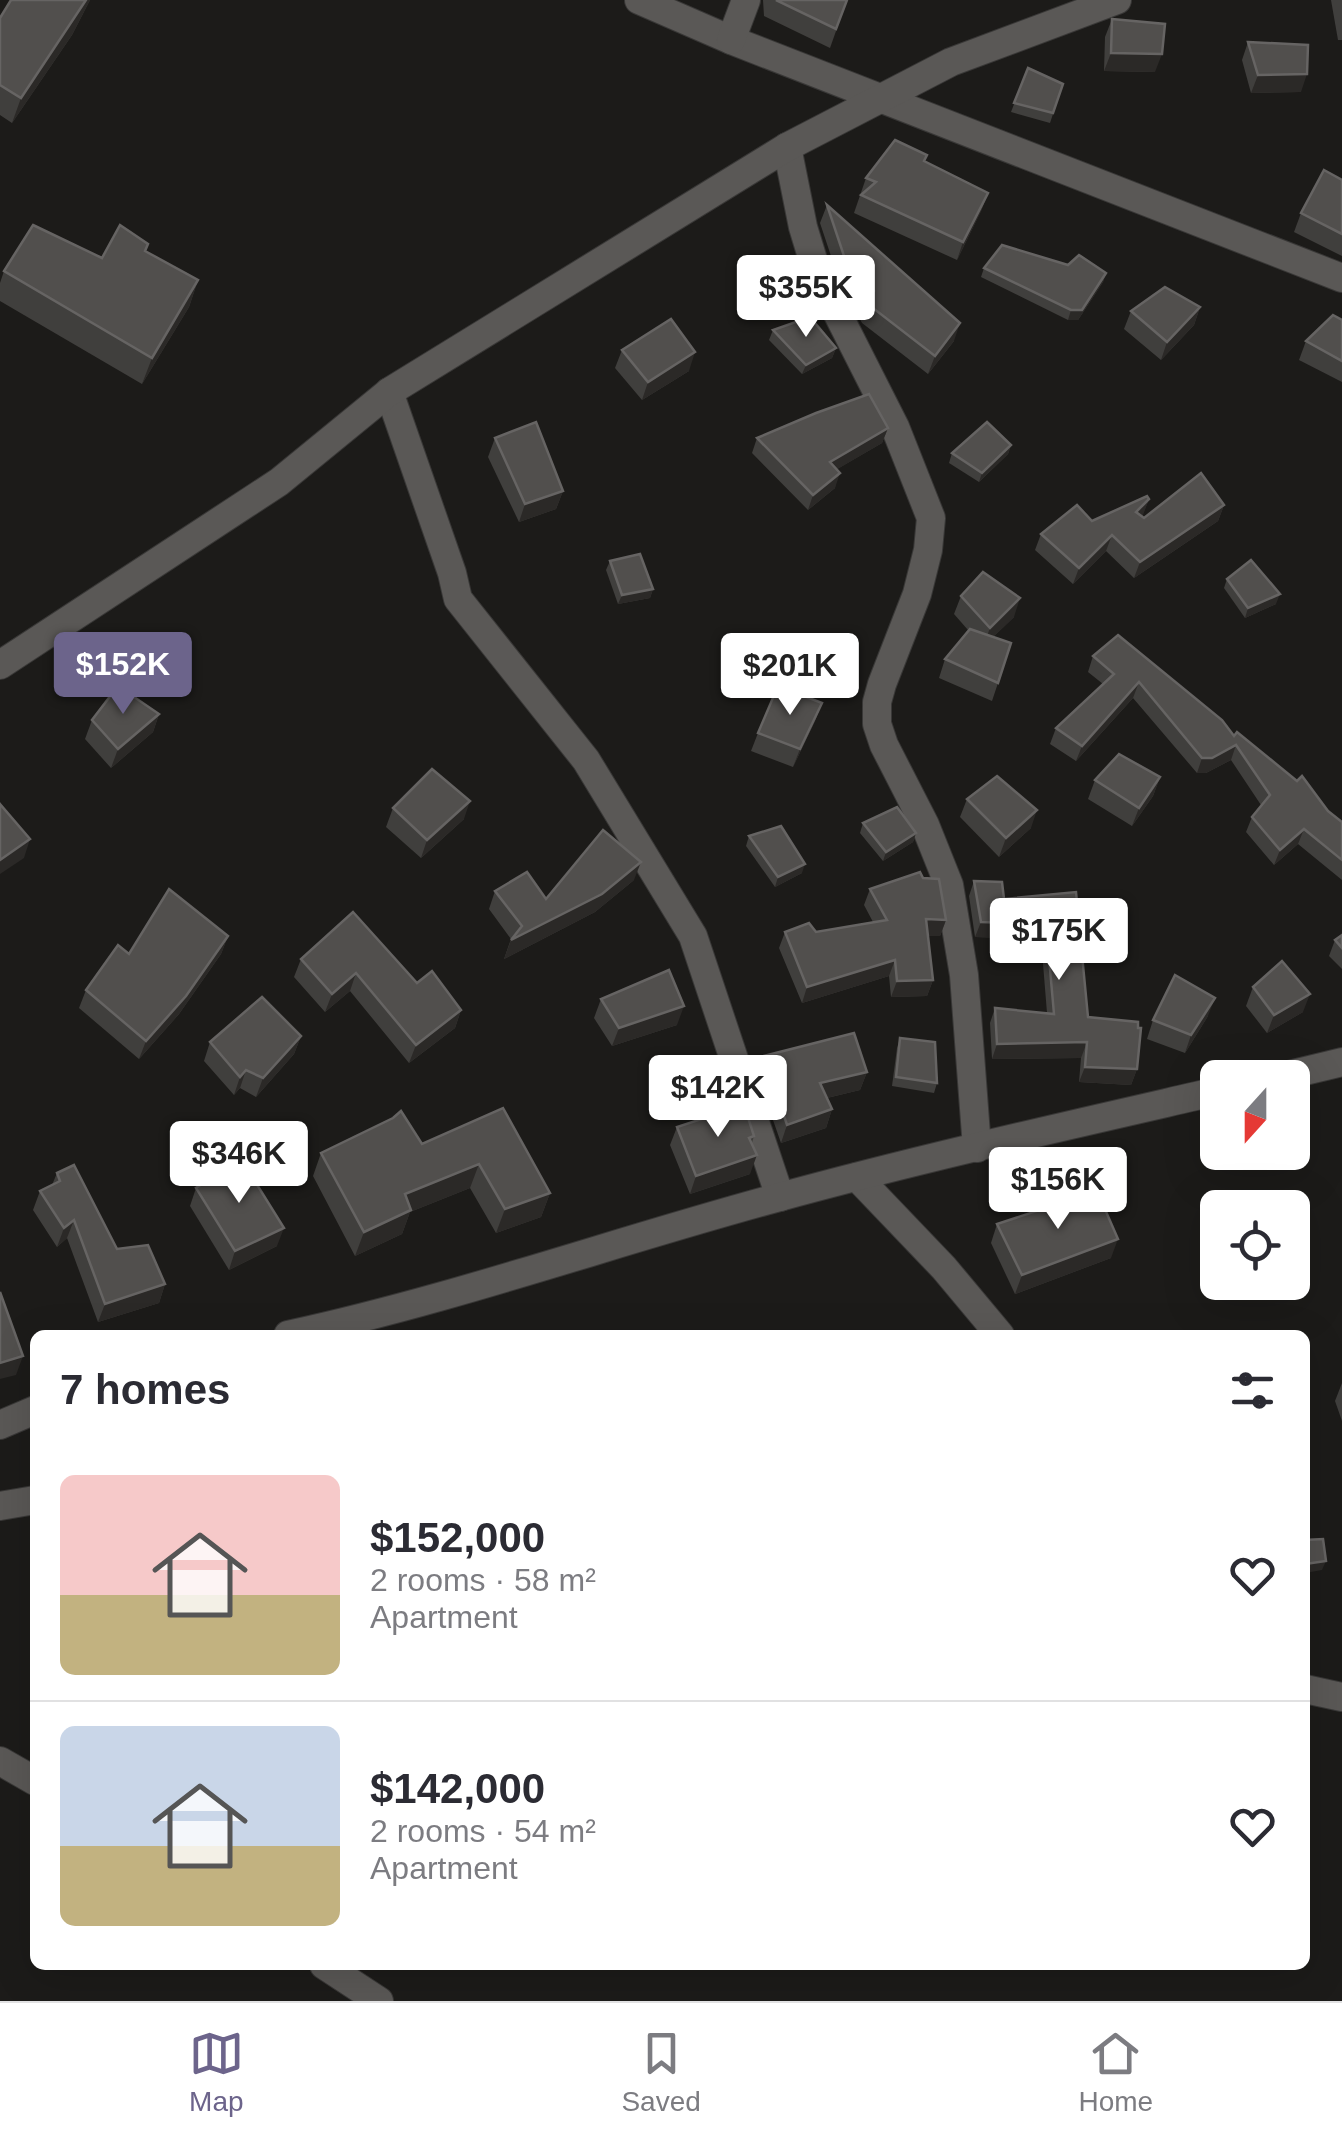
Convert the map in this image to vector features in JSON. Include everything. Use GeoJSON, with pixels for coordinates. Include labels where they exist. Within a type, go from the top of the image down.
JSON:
{"type":"FeatureCollection","features":[{"type":"Feature","properties":{"kind":"street"},"geometry":{"type":"LineString","coordinates":[[639,0],[731,40],[1342,278]]}},
{"type":"Feature","properties":{"kind":"street"},"geometry":{"type":"LineString","coordinates":[[731,40],[746,0]]}},
{"type":"Feature","properties":{"kind":"street"},"geometry":{"type":"LineString","coordinates":[[0,665],[280,482],[389,392],[787,147],[951,62],[1117,0]]}},
{"type":"Feature","properties":{"kind":"street"},"geometry":{"type":"LineString","coordinates":[[787,147],[817,274],[895,427],[931,518],[917,594],[882,684],[877,724],[949,885],[964,975],[977,1148]]}},
{"type":"Feature","properties":{"kind":"street"},"geometry":{"type":"LineString","coordinates":[[389,392],[458,599],[586,760],[693,936],[780,1196]]}},
{"type":"Feature","properties":{"kind":"street"},"geometry":{"type":"LineString","coordinates":[[1310,1070],[1342,1062]]}},
{"type":"Feature","properties":{"kind":"street"},"geometry":{"type":"LineString","coordinates":[[308,1330],[504,1281],[602,1247],[780,1196],[1200,1095]]}},
{"type":"Feature","properties":{"kind":"street"},"geometry":{"type":"LineString","coordinates":[[857,1178],[944,1268],[996,1330]]}},
{"type":"Feature","properties":{"kind":"street"},"geometry":{"type":"LineString","coordinates":[[0,1425],[30,1412]]}},
{"type":"Feature","properties":{"kind":"street"},"geometry":{"type":"LineString","coordinates":[[0,1506],[30,1501]]}},
{"type":"Feature","properties":{"kind":"street"},"geometry":{"type":"LineString","coordinates":[[1310,1690],[1342,1697]]}},
{"type":"Feature","properties":{"kind":"street"},"geometry":{"type":"LineString","coordinates":[[0,1761],[30,1778]]}},
{"type":"Feature","properties":{"kind":"street"},"geometry":{"type":"LineString","coordinates":[[332,1970],[379,2001]]}},
{"type":"Feature","properties":{"kind":"building"},"geometry":{"type":"Polygon","coordinates":[[[11,0],[86,0],[21,98],[0,85],[0,18],[11,0]]]}},
{"type":"Feature","properties":{"kind":"building"},"geometry":{"type":"Polygon","coordinates":[[[776,0],[847,0],[836,29],[776,0]]]}},
{"type":"Feature","properties":{"kind":"building"},"geometry":{"type":"Polygon","coordinates":[[[1112,19],[1165,24],[1162,54],[1111,53],[1112,19]]]}},
{"type":"Feature","properties":{"kind":"building"},"geometry":{"type":"Polygon","coordinates":[[[1248,42],[1308,45],[1307,74],[1258,75],[1248,42]]]}},
{"type":"Feature","properties":{"kind":"building"},"geometry":{"type":"Polygon","coordinates":[[[1028,68],[1063,84],[1053,113],[1014,103],[1028,68]]]}},
{"type":"Feature","properties":{"kind":"building"},"geometry":{"type":"Polygon","coordinates":[[[895,140],[927,155],[924,161],[988,193],[963,242],[861,195],[876,182],[866,178],[895,140]]]}},
{"type":"Feature","properties":{"kind":"building"},"geometry":{"type":"Polygon","coordinates":[[[1324,170],[1342,180],[1342,234],[1301,213],[1324,170]]]}},
{"type":"Feature","properties":{"kind":"building"},"geometry":{"type":"Polygon","coordinates":[[[827,205],[960,323],[935,356],[869,305],[866,299],[874,291],[844,256],[827,205]]]}},
{"type":"Feature","properties":{"kind":"building"},"geometry":{"type":"Polygon","coordinates":[[[33,225],[102,258],[120,225],[148,244],[145,251],[198,280],[152,358],[4,271],[33,225]]]}},
{"type":"Feature","properties":{"kind":"building"},"geometry":{"type":"Polygon","coordinates":[[[1002,245],[1068,265],[1079,255],[1106,273],[1082,310],[1071,310],[984,268],[1002,245]]]}},
{"type":"Feature","properties":{"kind":"building"},"geometry":{"type":"Polygon","coordinates":[[[1165,287],[1200,307],[1167,342],[1131,311],[1165,287]]]}},
{"type":"Feature","properties":{"kind":"building"},"geometry":{"type":"Polygon","coordinates":[[[1333,315],[1342,320],[1342,361],[1306,341],[1333,315]]]}},
{"type":"Feature","properties":{"kind":"building"},"geometry":{"type":"Polygon","coordinates":[[[810,317],[836,348],[806,365],[773,330],[810,317]]]}},
{"type":"Feature","properties":{"kind":"building"},"geometry":{"type":"Polygon","coordinates":[[[671,319],[695,352],[648,382],[622,350],[671,319]]]}},
{"type":"Feature","properties":{"kind":"building"},"geometry":{"type":"Polygon","coordinates":[[[869,394],[888,428],[830,462],[840,473],[813,495],[757,438],[816,413],[869,394]]]}},
{"type":"Feature","properties":{"kind":"building"},"geometry":{"type":"Polygon","coordinates":[[[536,422],[563,491],[525,504],[495,438],[536,422]]]}},
{"type":"Feature","properties":{"kind":"building"},"geometry":{"type":"Polygon","coordinates":[[[987,422],[1011,445],[982,473],[952,453],[987,422]]]}},
{"type":"Feature","properties":{"kind":"building"},"geometry":{"type":"Polygon","coordinates":[[[1201,473],[1224,505],[1140,562],[1112,535],[1079,568],[1041,534],[1077,505],[1092,521],[1147,496],[1149,499],[1136,512],[1144,518],[1201,473]]]}},
{"type":"Feature","properties":{"kind":"building"},"geometry":{"type":"Polygon","coordinates":[[[640,554],[653,589],[622,595],[610,561],[640,554]]]}},
{"type":"Feature","properties":{"kind":"building"},"geometry":{"type":"Polygon","coordinates":[[[1251,560],[1280,594],[1248,608],[1227,579],[1251,560]]]}},
{"type":"Feature","properties":{"kind":"building"},"geometry":{"type":"Polygon","coordinates":[[[983,572],[1020,598],[990,628],[961,596],[983,572]]]}},
{"type":"Feature","properties":{"kind":"building"},"geometry":{"type":"Polygon","coordinates":[[[970,629],[1011,643],[998,683],[945,659],[970,629]]]}},
{"type":"Feature","properties":{"kind":"building"},"geometry":{"type":"Polygon","coordinates":[[[1118,635],[1222,720],[1234,736],[1237,732],[1297,781],[1302,776],[1328,811],[1342,822],[1342,860],[1304,829],[1280,850],[1252,817],[1270,795],[1236,745],[1212,758],[1202,758],[1139,682],[1082,746],[1056,728],[1114,674],[1093,656],[1118,635]]]}},
{"type":"Feature","properties":{"kind":"building"},"geometry":{"type":"Polygon","coordinates":[[[118,686],[159,714],[118,749],[92,720],[118,686]]]}},
{"type":"Feature","properties":{"kind":"building"},"geometry":{"type":"Polygon","coordinates":[[[778,686],[822,703],[800,749],[758,733],[778,686]]]}},
{"type":"Feature","properties":{"kind":"building"},"geometry":{"type":"Polygon","coordinates":[[[1119,754],[1160,777],[1139,808],[1095,780],[1119,754]]]}},
{"type":"Feature","properties":{"kind":"building"},"geometry":{"type":"Polygon","coordinates":[[[432,769],[470,801],[427,840],[393,808],[432,769]]]}},
{"type":"Feature","properties":{"kind":"building"},"geometry":{"type":"Polygon","coordinates":[[[997,776],[1037,810],[1006,838],[967,799],[997,776]]]}},
{"type":"Feature","properties":{"kind":"building"},"geometry":{"type":"Polygon","coordinates":[[[0,804],[30,839],[0,860],[0,804]]]}},
{"type":"Feature","properties":{"kind":"building"},"geometry":{"type":"Polygon","coordinates":[[[897,807],[916,833],[886,852],[863,823],[897,807]]]}},
{"type":"Feature","properties":{"kind":"building"},"geometry":{"type":"Polygon","coordinates":[[[781,826],[805,864],[778,877],[749,836],[781,826]]]}},
{"type":"Feature","properties":{"kind":"building"},"geometry":{"type":"Polygon","coordinates":[[[603,830],[641,862],[602,894],[511,940],[522,926],[495,891],[527,872],[546,899],[603,830]]]}},
{"type":"Feature","properties":{"kind":"building"},"geometry":{"type":"Polygon","coordinates":[[[920,872],[923,878],[939,879],[946,920],[926,919],[933,980],[897,981],[895,960],[807,987],[785,932],[809,923],[816,932],[887,920],[870,889],[920,872]]]}},
{"type":"Feature","properties":{"kind":"building"},"geometry":{"type":"Polygon","coordinates":[[[974,881],[1002,882],[1004,899],[1076,892],[1088,1017],[1138,1022],[1141,1028],[1137,1069],[1085,1067],[1087,1042],[997,1044],[995,1008],[1054,1014],[1046,924],[981,922],[974,881]]]}},
{"type":"Feature","properties":{"kind":"building"},"geometry":{"type":"Polygon","coordinates":[[[169,889],[228,936],[186,996],[146,1041],[86,990],[118,945],[129,954],[169,889]]]}},
{"type":"Feature","properties":{"kind":"building"},"geometry":{"type":"Polygon","coordinates":[[[353,912],[417,983],[432,971],[461,1010],[416,1045],[356,973],[332,994],[301,959],[353,912]]]}},
{"type":"Feature","properties":{"kind":"building"},"geometry":{"type":"Polygon","coordinates":[[[1282,961],[1310,994],[1274,1015],[1253,987],[1282,961]]]}},
{"type":"Feature","properties":{"kind":"building"},"geometry":{"type":"Polygon","coordinates":[[[669,970],[684,1006],[619,1028],[601,999],[669,970]]]}},
{"type":"Feature","properties":{"kind":"building"},"geometry":{"type":"Polygon","coordinates":[[[1175,975],[1215,998],[1191,1035],[1153,1020],[1175,975]]]}},
{"type":"Feature","properties":{"kind":"building"},"geometry":{"type":"Polygon","coordinates":[[[262,997],[301,1036],[263,1078],[246,1070],[240,1077],[210,1042],[262,997]]]}},
{"type":"Feature","properties":{"kind":"building"},"geometry":{"type":"Polygon","coordinates":[[[854,1033],[867,1072],[820,1083],[832,1109],[787,1125],[764,1056],[854,1033]]]}},
{"type":"Feature","properties":{"kind":"building"},"geometry":{"type":"Polygon","coordinates":[[[900,1038],[935,1042],[937,1083],[896,1077],[900,1038]]]}},
{"type":"Feature","properties":{"kind":"building"},"geometry":{"type":"Polygon","coordinates":[[[744,1105],[754,1136],[749,1138],[757,1155],[696,1176],[677,1127],[744,1105]]]}},
{"type":"Feature","properties":{"kind":"building"},"geometry":{"type":"Polygon","coordinates":[[[503,1108],[550,1193],[505,1209],[479,1164],[405,1194],[411,1210],[364,1232],[321,1153],[401,1111],[422,1144],[503,1108]]]}},
{"type":"Feature","properties":{"kind":"building"},"geometry":{"type":"Polygon","coordinates":[[[241,1159],[284,1228],[235,1251],[196,1188],[241,1159]]]}},
{"type":"Feature","properties":{"kind":"building"},"geometry":{"type":"Polygon","coordinates":[[[74,1165],[117,1249],[148,1245],[165,1284],[105,1304],[74,1220],[64,1228],[40,1191],[60,1181],[57,1173],[74,1165]]]}},
{"type":"Feature","properties":{"kind":"building"},"geometry":{"type":"Polygon","coordinates":[[[1097,1191],[1118,1239],[1022,1275],[997,1224],[1097,1191]]]}},
{"type":"Feature","properties":{"kind":"building"},"geometry":{"type":"Polygon","coordinates":[[[0,1292],[23,1356],[0,1363],[0,1292]]]}},
{"type":"Feature","properties":{"kind":"building"},"geometry":{"type":"Polygon","coordinates":[[[1323,1539],[1326,1561],[1310,1563],[1310,1540],[1323,1539]]]}}]}
